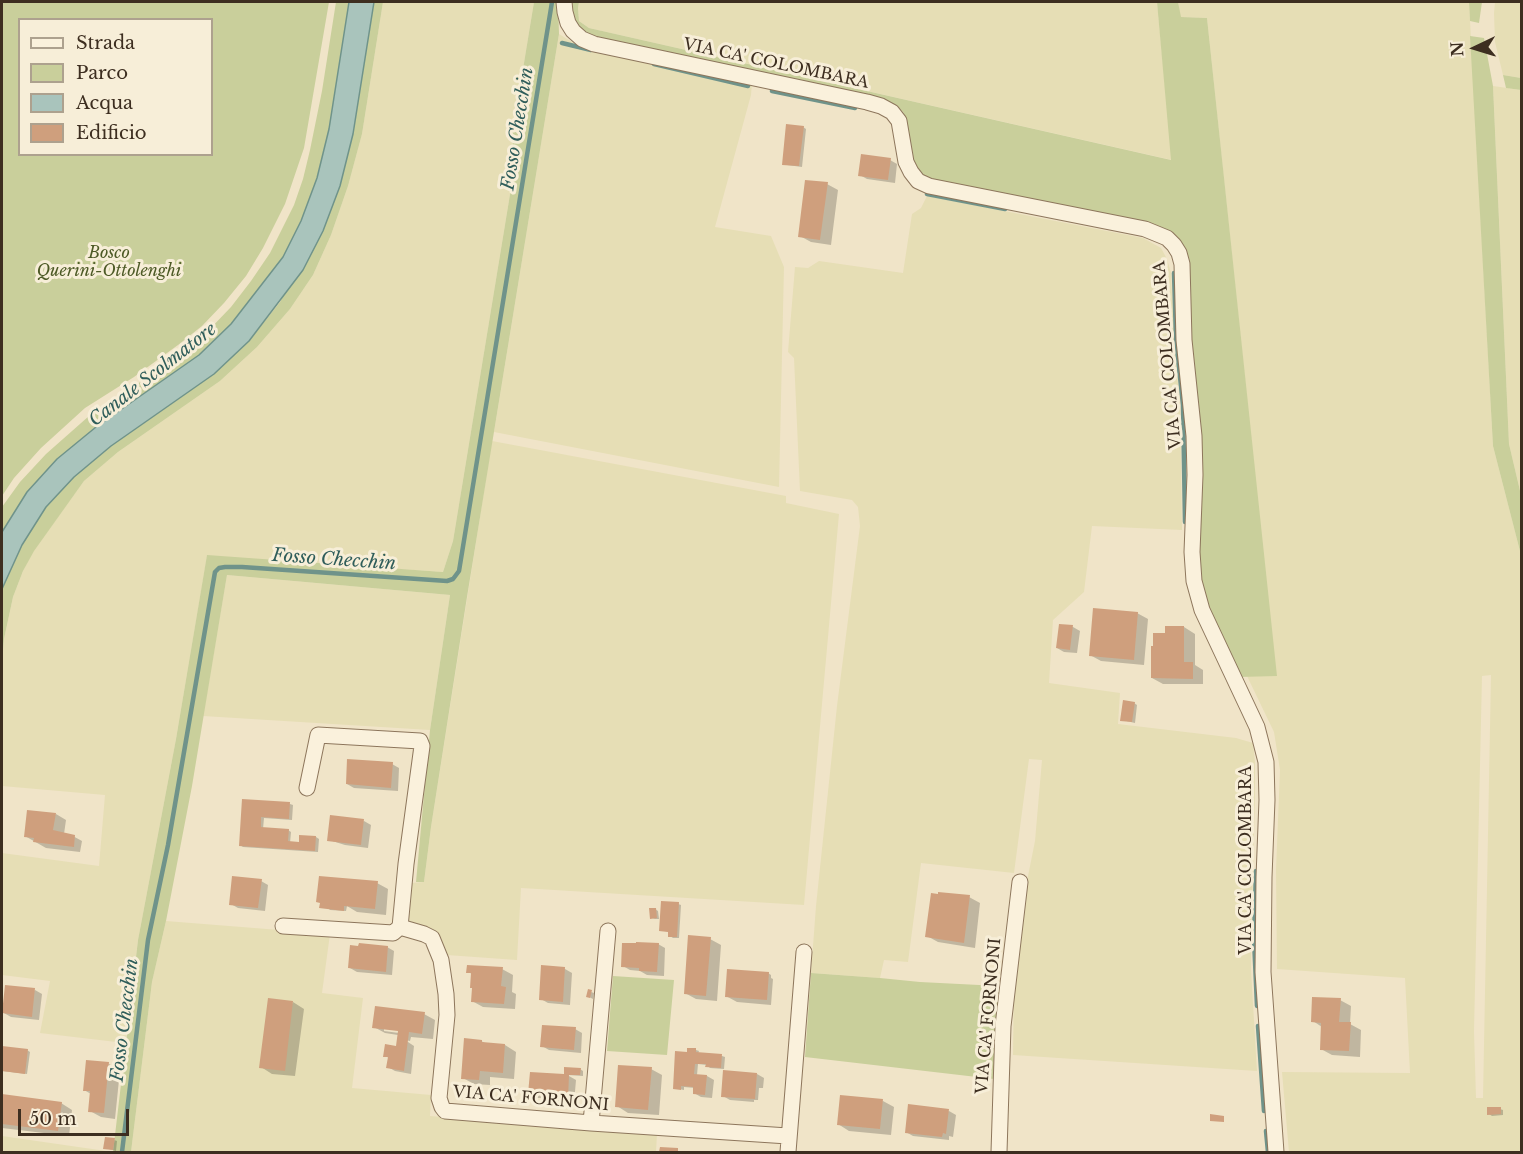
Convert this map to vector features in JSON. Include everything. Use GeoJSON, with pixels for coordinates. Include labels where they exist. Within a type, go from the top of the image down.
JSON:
{"type":"FeatureCollection","features":[{"type":"Feature","properties":{"kind":"street","name":"VIA CA' COLOMBARA"},"geometry":{"type":"LineString","coordinates":[[564,2],[568,23],[573,31],[582,39],[594,44],[881,106],[892,112],[899,121],[906,162],[911,172],[918,181],[929,186],[1145,229],[1167,238],[1179,253],[1182,264],[1184,340],[1194,435],[1192,552],[1194,581],[1202,610],[1257,727],[1266,762],[1263,972],[1276,1152]]}},
{"type":"Feature","properties":{"kind":"street"},"geometry":{"type":"LineString","coordinates":[[306,788],[318,735],[420,741],[422,746],[400,927]]}},
{"type":"Feature","properties":{"kind":"street","name":"VIA CA' FORNONI"},"geometry":{"type":"LineString","coordinates":[[999,1152],[1003,1026],[1020,882]]}},
{"type":"Feature","properties":{"kind":"street","name":"VIA CA' FORNONI"},"geometry":{"type":"LineString","coordinates":[[283,926],[393,933],[400,927],[432,938],[441,960],[445,984],[447,1015],[440,1098],[445,1111],[789,1136]]}},
{"type":"Feature","properties":{"kind":"street"},"geometry":{"type":"LineString","coordinates":[[591,1123],[608,931]]}},
{"type":"Feature","properties":{"kind":"street"},"geometry":{"type":"LineString","coordinates":[[788,1152],[804,952]]}},
{"type":"Feature","properties":{"kind":"shaded area"},"geometry":{"type":"Polygon","coordinates":[[[383,2],[534,2],[512,136],[515,164],[453,541],[443,572],[207,556],[176,739],[138,940],[125,1043],[40,1033],[50,981],[2,975],[2,853],[99,866],[105,795],[2,786],[2,662],[4,639],[13,597],[33,551],[84,481],[118,452],[220,381],[257,347],[290,309],[313,275],[331,235],[348,186],[362,134],[383,2]]]}},
{"type":"Feature","properties":{"kind":"shaded area"},"geometry":{"type":"Polygon","coordinates":[[[579,2],[1157,2],[1172,160],[589,28],[579,21],[579,2]]]}},
{"type":"Feature","properties":{"kind":"shaded area"},"geometry":{"type":"Polygon","coordinates":[[[1178,2],[1469,2],[1493,446],[1521,555],[1521,1152],[1289,1152],[1282,1072],[1410,1073],[1405,978],[1277,969],[1276,870],[1280,770],[1274,732],[1247,676],[1276,676],[1207,18],[1180,17],[1178,2]],[[1491,675],[1482,676],[1474,1031],[1476,1098],[1483,1098],[1491,675]]]}},
{"type":"Feature","properties":{"kind":"shaded area"},"geometry":{"type":"Polygon","coordinates":[[[1495,2],[1521,2],[1521,78],[1503,75],[1495,42],[1495,2]]]}},
{"type":"Feature","properties":{"kind":"shaded area"},"geometry":{"type":"Polygon","coordinates":[[[559,34],[579,46],[752,83],[751,95],[715,227],[771,236],[784,267],[779,487],[494,432],[559,34]]]}},
{"type":"Feature","properties":{"kind":"shaded area"},"geometry":{"type":"Polygon","coordinates":[[[1493,86],[1521,90],[1521,495],[1509,444],[1493,86]]]}},
{"type":"Feature","properties":{"kind":"shaded area"},"geometry":{"type":"Polygon","coordinates":[[[927,196],[1143,238],[1161,248],[1167,259],[1171,273],[1180,406],[1182,530],[1092,526],[1084,592],[1053,620],[1049,683],[1120,693],[1118,724],[1236,738],[1253,743],[1255,798],[1251,970],[1257,1071],[1013,1055],[1014,977],[1035,841],[1042,760],[1029,759],[1014,873],[921,863],[908,962],[884,960],[880,978],[811,973],[837,706],[860,526],[858,507],[852,500],[800,491],[794,358],[788,352],[795,267],[808,268],[819,261],[903,273],[912,214],[921,208],[927,196]]]}},
{"type":"Feature","properties":{"kind":"shaded area"},"geometry":{"type":"Polygon","coordinates":[[[492,441],[786,496],[786,503],[839,514],[804,905],[521,888],[517,960],[447,955],[438,933],[410,922],[408,917],[411,883],[424,882],[492,441]]]}},
{"type":"Feature","properties":{"kind":"shaded area"},"geometry":{"type":"Polygon","coordinates":[[[227,575],[450,595],[430,730],[203,716],[227,575]]]}},
{"type":"Feature","properties":{"kind":"shaded area"},"geometry":{"type":"Polygon","coordinates":[[[166,921],[330,934],[322,993],[363,998],[352,1088],[431,1095],[430,1116],[657,1134],[656,1152],[131,1152],[152,982],[166,921]]]}},
{"type":"Feature","properties":{"kind":"shaded area"},"geometry":{"type":"Polygon","coordinates":[[[2,1136],[113,1152],[2,1152],[2,1136]]]}},
{"type":"Feature","properties":{"kind":"green space","name":"Bosco Querini-Ottolenghi"},"geometry":{"type":"Polygon","coordinates":[[[2,2],[329,2],[304,148],[285,204],[246,276],[202,326],[134,377],[85,408],[41,448],[14,478],[2,496],[2,2]]]}},
{"type":"Feature","properties":{"kind":"green space"},"geometry":{"type":"Polygon","coordinates":[[[336,2],[349,2],[329,129],[317,178],[301,221],[283,257],[231,324],[199,355],[96,427],[57,460],[27,492],[2,532],[2,507],[20,482],[46,454],[89,416],[181,355],[207,332],[231,307],[270,253],[294,205],[303,179],[322,91],[336,2]]]}},
{"type":"Feature","properties":{"kind":"green space"},"geometry":{"type":"Polygon","coordinates":[[[374,2],[383,2],[362,134],[348,186],[331,235],[313,275],[290,309],[257,347],[220,381],[118,452],[84,481],[34,551],[23,571],[13,597],[4,639],[2,662],[2,589],[22,545],[46,507],[74,477],[111,446],[214,374],[249,341],[280,302],[340,186],[353,134],[374,2]]]}},
{"type":"Feature","properties":{"kind":"green space"},"geometry":{"type":"Polygon","coordinates":[[[534,2],[558,2],[559,34],[467,597],[424,882],[416,882],[430,730],[450,595],[227,575],[192,786],[152,982],[131,1152],[113,1152],[138,940],[176,739],[207,555],[443,572],[453,541],[515,164],[512,136],[534,2]]]}},
{"type":"Feature","properties":{"kind":"green space"},"geometry":{"type":"Polygon","coordinates":[[[569,2],[579,2],[579,21],[589,28],[1171,160],[1157,2],[1178,2],[1181,17],[1207,18],[1277,676],[1239,677],[1201,593],[1178,240],[941,185],[921,176],[910,153],[906,119],[896,105],[595,40],[578,30],[569,2]]]}},
{"type":"Feature","properties":{"kind":"green space"},"geometry":{"type":"Polygon","coordinates":[[[1469,2],[1482,2],[1479,23],[1470,21],[1469,2]]]}},
{"type":"Feature","properties":{"kind":"green space"},"geometry":{"type":"Polygon","coordinates":[[[1470,36],[1484,38],[1493,86],[1509,444],[1521,495],[1521,555],[1493,446],[1470,36]]]}},
{"type":"Feature","properties":{"kind":"green space"},"geometry":{"type":"Polygon","coordinates":[[[1503,75],[1521,78],[1521,90],[1506,88],[1503,75]]]}},
{"type":"Feature","properties":{"kind":"green space"},"geometry":{"type":"Polygon","coordinates":[[[811,973],[999,986],[994,1079],[805,1057],[811,973]]]}},
{"type":"Feature","properties":{"kind":"green space"},"geometry":{"type":"Polygon","coordinates":[[[613,976],[674,980],[667,1055],[607,1051],[613,976]]]}},
{"type":"Feature","properties":{"kind":"water"},"geometry":{"type":"Polygon","coordinates":[[[349,2],[374,2],[353,134],[340,186],[323,231],[303,270],[249,341],[214,374],[111,446],[74,477],[46,507],[22,545],[2,589],[2,532],[27,492],[57,459],[96,427],[199,355],[231,324],[283,257],[301,221],[317,178],[329,129],[349,2]]]}},
{"type":"Feature","properties":{"kind":"building"},"geometry":{"type":"Polygon","coordinates":[[[786,124],[804,126],[799,166],[782,165],[786,124]]]}},
{"type":"Feature","properties":{"kind":"building"},"geometry":{"type":"Polygon","coordinates":[[[861,154],[891,158],[888,180],[858,176],[861,154]]]}},
{"type":"Feature","properties":{"kind":"building"},"geometry":{"type":"Polygon","coordinates":[[[805,180],[828,182],[820,240],[798,237],[805,180]]]}},
{"type":"Feature","properties":{"kind":"building"},"geometry":{"type":"Polygon","coordinates":[[[1093,608],[1138,612],[1134,660],[1089,656],[1093,608]]]}},
{"type":"Feature","properties":{"kind":"building"},"geometry":{"type":"Polygon","coordinates":[[[1059,624],[1073,625],[1070,650],[1056,648],[1059,624]]]}},
{"type":"Feature","properties":{"kind":"building"},"geometry":{"type":"Polygon","coordinates":[[[1165,626],[1184,626],[1184,662],[1193,662],[1193,679],[1151,678],[1153,633],[1165,633],[1165,626]]]}},
{"type":"Feature","properties":{"kind":"building"},"geometry":{"type":"Polygon","coordinates":[[[1123,700],[1135,702],[1132,722],[1120,721],[1123,700]]]}},
{"type":"Feature","properties":{"kind":"building"},"geometry":{"type":"Polygon","coordinates":[[[347,759],[393,762],[391,788],[346,784],[347,759]]]}},
{"type":"Feature","properties":{"kind":"building"},"geometry":{"type":"Polygon","coordinates":[[[242,799],[290,802],[289,819],[261,817],[261,827],[289,829],[288,841],[299,842],[299,835],[316,836],[315,851],[239,846],[242,799]]]}},
{"type":"Feature","properties":{"kind":"building"},"geometry":{"type":"Polygon","coordinates":[[[27,810],[56,813],[53,830],[75,835],[74,847],[33,842],[34,838],[24,837],[27,810]]]}},
{"type":"Feature","properties":{"kind":"building"},"geometry":{"type":"Polygon","coordinates":[[[330,815],[364,819],[361,845],[327,841],[330,815]]]}},
{"type":"Feature","properties":{"kind":"building"},"geometry":{"type":"Polygon","coordinates":[[[232,876],[262,879],[258,908],[229,905],[232,876]]]}},
{"type":"Feature","properties":{"kind":"building"},"geometry":{"type":"Polygon","coordinates":[[[319,876],[378,881],[375,909],[344,906],[344,911],[319,908],[320,903],[316,902],[319,876]]]}},
{"type":"Feature","properties":{"kind":"building"},"geometry":{"type":"Polygon","coordinates":[[[938,892],[970,895],[964,943],[925,937],[931,893],[938,894],[938,892]]]}},
{"type":"Feature","properties":{"kind":"building"},"geometry":{"type":"Polygon","coordinates":[[[661,901],[679,902],[677,937],[668,937],[668,932],[659,931],[661,901]]]}},
{"type":"Feature","properties":{"kind":"building"},"geometry":{"type":"Polygon","coordinates":[[[649,908],[656,908],[657,918],[650,919],[649,908]]]}},
{"type":"Feature","properties":{"kind":"building"},"geometry":{"type":"Polygon","coordinates":[[[688,935],[711,937],[706,996],[684,994],[688,935]]]}},
{"type":"Feature","properties":{"kind":"building"},"geometry":{"type":"Polygon","coordinates":[[[359,943],[388,946],[386,972],[348,968],[350,945],[358,946],[359,943]]]}},
{"type":"Feature","properties":{"kind":"building"},"geometry":{"type":"Polygon","coordinates":[[[622,943],[659,943],[657,972],[621,967],[622,943]]]}},
{"type":"Feature","properties":{"kind":"building"},"geometry":{"type":"Polygon","coordinates":[[[467,965],[503,967],[501,986],[506,987],[504,1004],[471,1002],[471,973],[466,973],[467,965]]]}},
{"type":"Feature","properties":{"kind":"building"},"geometry":{"type":"Polygon","coordinates":[[[541,965],[565,967],[563,1002],[539,1000],[541,965]]]}},
{"type":"Feature","properties":{"kind":"building"},"geometry":{"type":"Polygon","coordinates":[[[727,969],[769,972],[767,1000],[725,997],[727,969]]]}},
{"type":"Feature","properties":{"kind":"building"},"geometry":{"type":"Polygon","coordinates":[[[5,985],[35,988],[32,1017],[2,1013],[5,985]]]}},
{"type":"Feature","properties":{"kind":"building"},"geometry":{"type":"Polygon","coordinates":[[[588,989],[592,990],[590,998],[586,997],[588,989]]]}},
{"type":"Feature","properties":{"kind":"building"},"geometry":{"type":"Polygon","coordinates":[[[1312,997],[1341,998],[1339,1022],[1351,1022],[1349,1051],[1320,1050],[1321,1023],[1311,1022],[1312,997]]]}},
{"type":"Feature","properties":{"kind":"building"},"geometry":{"type":"Polygon","coordinates":[[[268,998],[293,1001],[285,1071],[259,1068],[268,998]]]}},
{"type":"Feature","properties":{"kind":"building"},"geometry":{"type":"Polygon","coordinates":[[[375,1006],[425,1012],[422,1034],[409,1032],[404,1071],[386,1068],[388,1057],[383,1057],[385,1044],[396,1046],[398,1031],[372,1028],[375,1006]]]}},
{"type":"Feature","properties":{"kind":"building"},"geometry":{"type":"Polygon","coordinates":[[[542,1025],[576,1027],[574,1050],[540,1047],[542,1025]]]}},
{"type":"Feature","properties":{"kind":"building"},"geometry":{"type":"Polygon","coordinates":[[[464,1038],[505,1044],[503,1073],[480,1071],[479,1080],[461,1079],[464,1038]]]}},
{"type":"Feature","properties":{"kind":"building"},"geometry":{"type":"Polygon","coordinates":[[[2,1046],[28,1049],[25,1074],[2,1071],[2,1046]]]}},
{"type":"Feature","properties":{"kind":"building"},"geometry":{"type":"Polygon","coordinates":[[[687,1048],[696,1048],[696,1052],[722,1054],[721,1068],[695,1064],[694,1074],[707,1075],[705,1095],[693,1094],[693,1087],[681,1086],[681,1090],[673,1089],[675,1051],[687,1052],[687,1048]]]}},
{"type":"Feature","properties":{"kind":"building"},"geometry":{"type":"Polygon","coordinates":[[[86,1060],[109,1062],[104,1113],[88,1112],[90,1091],[83,1091],[86,1060]]]}},
{"type":"Feature","properties":{"kind":"building"},"geometry":{"type":"Polygon","coordinates":[[[618,1065],[652,1067],[648,1110],[615,1107],[618,1065]]]}},
{"type":"Feature","properties":{"kind":"building"},"geometry":{"type":"Polygon","coordinates":[[[564,1067],[581,1068],[580,1075],[569,1075],[568,1100],[545,1099],[546,1096],[528,1094],[530,1072],[564,1074],[564,1067]]]}},
{"type":"Feature","properties":{"kind":"building"},"geometry":{"type":"Polygon","coordinates":[[[723,1070],[757,1073],[755,1099],[721,1097],[723,1070]]]}},
{"type":"Feature","properties":{"kind":"building"},"geometry":{"type":"Polygon","coordinates":[[[2,1094],[62,1102],[58,1131],[2,1124],[2,1094]]]}},
{"type":"Feature","properties":{"kind":"building"},"geometry":{"type":"Polygon","coordinates":[[[840,1095],[883,1099],[880,1129],[837,1125],[840,1095]]]}},
{"type":"Feature","properties":{"kind":"building"},"geometry":{"type":"Polygon","coordinates":[[[908,1104],[949,1109],[946,1134],[943,1133],[942,1137],[905,1133],[908,1104]]]}},
{"type":"Feature","properties":{"kind":"building"},"geometry":{"type":"Polygon","coordinates":[[[1487,1107],[1501,1107],[1501,1114],[1487,1115],[1487,1107]]]}},
{"type":"Feature","properties":{"kind":"building"},"geometry":{"type":"Polygon","coordinates":[[[1210,1114],[1224,1116],[1224,1122],[1210,1121],[1210,1114]]]}},
{"type":"Feature","properties":{"kind":"building"},"geometry":{"type":"Polygon","coordinates":[[[105,1137],[115,1138],[113,1150],[103,1149],[105,1137]]]}},
{"type":"Feature","properties":{"kind":"building"},"geometry":{"type":"Polygon","coordinates":[[[660,1147],[678,1148],[678,1152],[659,1152],[660,1147]]]}},
{"type":"Feature","properties":{"kind":"waterway","name":"Fosso Checchin"},"geometry":{"type":"LineString","coordinates":[[122,1152],[148,940],[168,845],[215,572],[219,568],[242,567],[447,581],[453,579],[459,571],[552,2]]}},
{"type":"Feature","properties":{"kind":"waterway"},"geometry":{"type":"LineString","coordinates":[[562,43],[591,50]]}},
{"type":"Feature","properties":{"kind":"waterway"},"geometry":{"type":"LineString","coordinates":[[654,64],[748,86]]}},
{"type":"Feature","properties":{"kind":"waterway"},"geometry":{"type":"LineString","coordinates":[[772,91],[855,108]]}},
{"type":"Feature","properties":{"kind":"waterway"},"geometry":{"type":"LineString","coordinates":[[927,194],[1005,209]]}},
{"type":"Feature","properties":{"kind":"waterway"},"geometry":{"type":"LineString","coordinates":[[1174,273],[1176,339],[1183,405],[1185,522]]}},
{"type":"Feature","properties":{"kind":"waterway"},"geometry":{"type":"LineString","coordinates":[[1256,871],[1254,939],[1257,1006]]}},
{"type":"Feature","properties":{"kind":"waterway"},"geometry":{"type":"LineString","coordinates":[[1258,1026],[1264,1111]]}},
{"type":"Feature","properties":{"kind":"waterway"},"geometry":{"type":"LineString","coordinates":[[1266,1131],[1268,1152]]}},
{"type":"Feature","properties":{"kind":"water label","name":"Canale Scolmatore"},"geometry":{"type":"Point","coordinates":[153,375]}}]}
